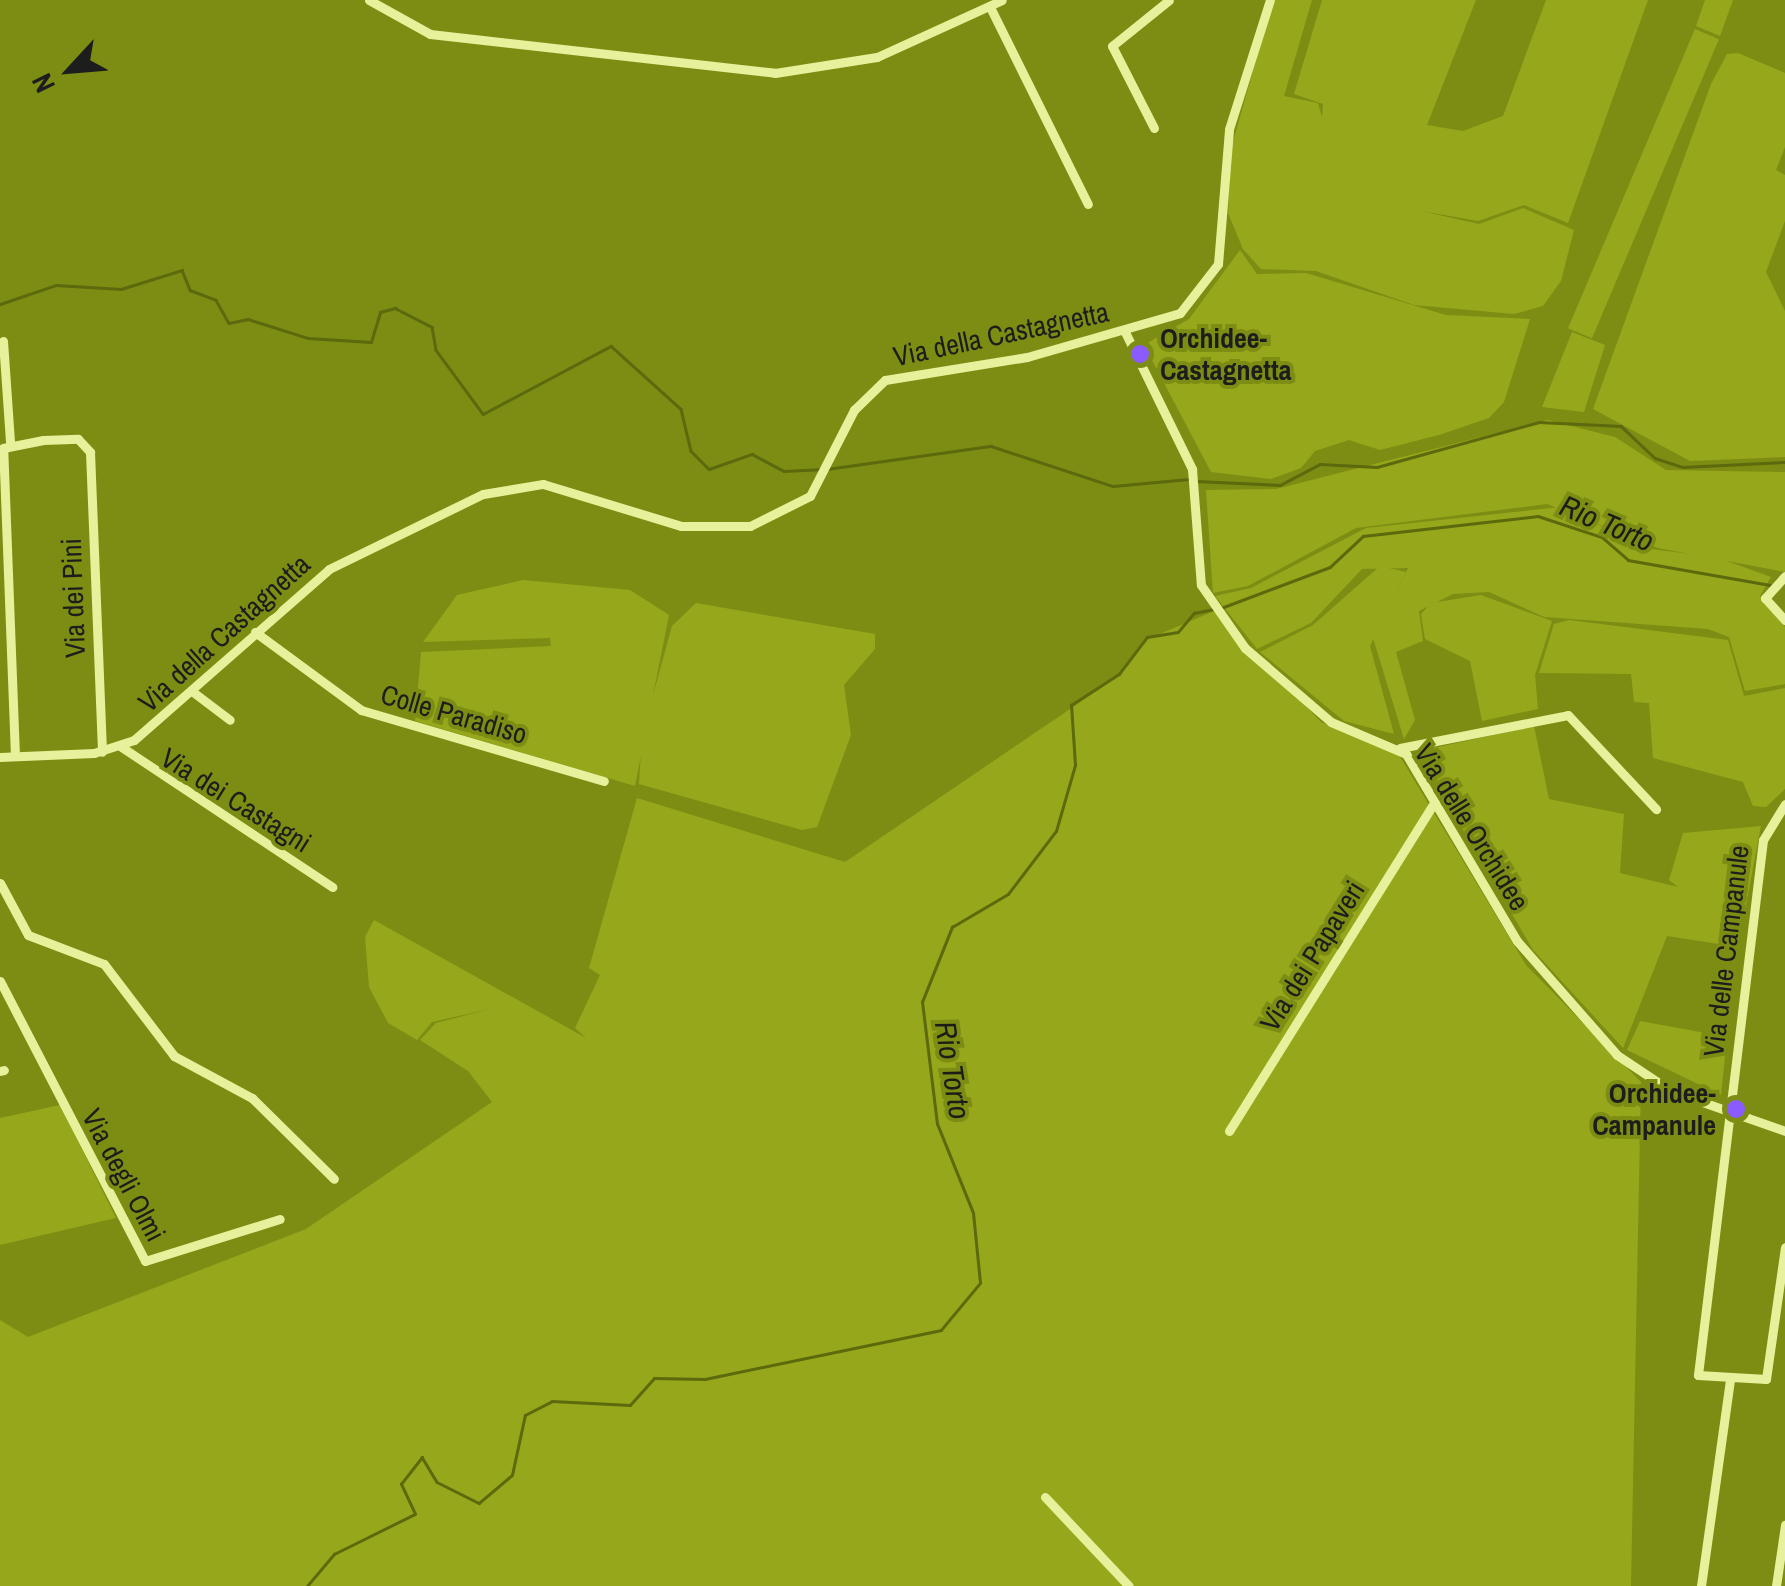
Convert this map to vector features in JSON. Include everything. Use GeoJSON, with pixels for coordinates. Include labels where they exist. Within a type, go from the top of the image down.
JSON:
{"type":"FeatureCollection","features":[{"type":"Feature","properties":{"kind":"street"},"geometry":{"type":"LineString","coordinates":[[369,0],[430,34],[774,73],[876,56],[994,3],[1088,204]]}},
{"type":"Feature","properties":{"kind":"street"},"geometry":{"type":"LineString","coordinates":[[1154,128],[1112,46],[1169,0]]}},
{"type":"Feature","properties":{"kind":"street","name":"Via della Castagnetta"},"geometry":{"type":"LineString","coordinates":[[0,757],[102,752],[120,746],[193,692],[255,632],[352,555],[504,487],[556,486],[712,530],[785,514],[826,476],[858,405],[889,379],[1125,332],[1184,311],[1215,273],[1230,129],[1270,0]]}},
{"type":"Feature","properties":{"kind":"street","name":"Via delle Orchidee"},"geometry":{"type":"LineString","coordinates":[[1125,332],[1191,464],[1196,486],[1198,575],[1222,616],[1320,715],[1400,748],[1517,941],[1592,1030],[1652,1082],[1785,1132]]}},
{"type":"Feature","properties":{"kind":"street"},"geometry":{"type":"LineString","coordinates":[[3,341],[10,442],[15,756]]}},
{"type":"Feature","properties":{"kind":"street","name":"Via dei Pini"},"geometry":{"type":"LineString","coordinates":[[10,442],[86,443],[102,752]]}},
{"type":"Feature","properties":{"kind":"street"},"geometry":{"type":"LineString","coordinates":[[1780,578],[1766,593],[1785,620]]}},
{"type":"Feature","properties":{"kind":"street","name":"Colle Paradiso"},"geometry":{"type":"LineString","coordinates":[[255,632],[358,709],[604,781]]}},
{"type":"Feature","properties":{"kind":"street"},"geometry":{"type":"LineString","coordinates":[[193,692],[230,720]]}},
{"type":"Feature","properties":{"kind":"street"},"geometry":{"type":"LineString","coordinates":[[1400,748],[1568,715],[1656,809]]}},
{"type":"Feature","properties":{"kind":"street","name":"Via dei Castagni"},"geometry":{"type":"LineString","coordinates":[[120,746],[332,887]]}},
{"type":"Feature","properties":{"kind":"street","name":"Via dei Papaveri"},"geometry":{"type":"LineString","coordinates":[[1229,1132],[1433,804]]}},
{"type":"Feature","properties":{"kind":"street","name":"Via delle Campanule"},"geometry":{"type":"LineString","coordinates":[[1730,1380],[1693,1368],[1764,832],[1785,804]]}},
{"type":"Feature","properties":{"kind":"street"},"geometry":{"type":"LineString","coordinates":[[0,883],[28,935],[104,964],[174,1056],[252,1098],[334,1179]]}},
{"type":"Feature","properties":{"kind":"street","name":"Via degli Olmi"},"geometry":{"type":"LineString","coordinates":[[0,981],[145,1261],[280,1218]]}},
{"type":"Feature","properties":{"kind":"street"},"geometry":{"type":"LineString","coordinates":[[1701,1586],[1730,1380],[1766,1378],[1785,1247]]}},
{"type":"Feature","properties":{"kind":"street"},"geometry":{"type":"LineString","coordinates":[[1045,1497],[1129,1586]]}},
{"type":"Feature","properties":{"kind":"street"},"geometry":{"type":"LineString","coordinates":[[1776,1586],[1785,1524]]}},
{"type":"Feature","properties":{"kind":"green space"},"geometry":{"type":"Polygon","coordinates":[[[1273,0],[1312,0],[1284,96],[1318,103],[1322,117],[1323,104],[1294,94],[1322,0],[1476,0],[1427,125],[1463,131],[1503,116],[1546,0],[1648,0],[1568,223],[1524,205],[1478,221],[1421,211],[1479,224],[1523,208],[1574,230],[1561,281],[1543,306],[1514,314],[1414,305],[1316,271],[1261,269],[1243,249],[1228,213],[1231,149],[1273,0]]]}},
{"type":"Feature","properties":{"kind":"green space"},"geometry":{"type":"Polygon","coordinates":[[[1705,0],[1733,0],[1720,36],[1696,26],[1705,0]]]}},
{"type":"Feature","properties":{"kind":"green space"},"geometry":{"type":"Polygon","coordinates":[[[1695,29],[1719,39],[1592,338],[1568,328],[1695,29]]]}},
{"type":"Feature","properties":{"kind":"green space"},"geometry":{"type":"Polygon","coordinates":[[[1738,53],[1785,73],[1785,147],[1776,170],[1785,175],[1785,221],[1766,272],[1785,311],[1785,457],[1690,461],[1593,409],[1711,84],[1727,54],[1738,53]]]}},
{"type":"Feature","properties":{"kind":"green space"},"geometry":{"type":"Polygon","coordinates":[[[1240,250],[1257,274],[1306,273],[1446,315],[1530,319],[1504,402],[1489,418],[1439,435],[1380,450],[1349,440],[1315,451],[1301,468],[1271,479],[1211,472],[1144,345],[1189,319],[1240,250]]]}},
{"type":"Feature","properties":{"kind":"green space"},"geometry":{"type":"Polygon","coordinates":[[[1572,332],[1605,345],[1584,412],[1542,407],[1572,332]]]}},
{"type":"Feature","properties":{"kind":"green space"},"geometry":{"type":"Polygon","coordinates":[[[1548,420],[1615,437],[1666,470],[1785,472],[1785,572],[1658,548],[1547,504],[1356,528],[1248,586],[1213,593],[1206,490],[1276,489],[1548,420]]]}},
{"type":"Feature","properties":{"kind":"green space"},"geometry":{"type":"Polygon","coordinates":[[[1560,507],[1650,549],[1716,557],[1771,577],[1760,596],[1785,627],[1785,684],[1745,691],[1729,637],[1708,629],[1544,617],[1489,592],[1453,594],[1419,611],[1423,641],[1396,652],[1415,720],[1404,739],[1373,638],[1408,568],[1362,569],[1311,623],[1257,649],[1215,596],[1251,588],[1366,528],[1560,507]]]}},
{"type":"Feature","properties":{"kind":"green space"},"geometry":{"type":"Polygon","coordinates":[[[1380,566],[1406,572],[1370,646],[1394,734],[1344,721],[1260,652],[1313,625],[1380,566]]]}},
{"type":"Feature","properties":{"kind":"green space"},"geometry":{"type":"Polygon","coordinates":[[[523,580],[630,590],[669,615],[635,786],[415,721],[421,652],[551,646],[550,638],[423,642],[457,595],[523,580]]]}},
{"type":"Feature","properties":{"kind":"green space"},"geometry":{"type":"Polygon","coordinates":[[[1481,595],[1552,621],[1535,675],[1538,709],[1482,721],[1470,661],[1425,639],[1421,614],[1431,603],[1481,595]]]}},
{"type":"Feature","properties":{"kind":"green space"},"geometry":{"type":"Polygon","coordinates":[[[696,603],[875,634],[875,649],[844,685],[851,735],[817,827],[802,830],[639,784],[642,735],[672,626],[696,603]]]}},
{"type":"Feature","properties":{"kind":"green space"},"geometry":{"type":"Polygon","coordinates":[[[1214,611],[1321,722],[1399,755],[1526,965],[1641,1082],[1631,1586],[0,1586],[0,1320],[28,1337],[306,1229],[492,1102],[468,1071],[420,1040],[436,1023],[490,1009],[432,1022],[417,1040],[388,1023],[369,987],[365,937],[374,920],[586,1038],[575,1028],[600,975],[589,968],[637,798],[845,862],[1120,675],[1148,639],[1214,611]]]}},
{"type":"Feature","properties":{"kind":"green space"},"geometry":{"type":"Polygon","coordinates":[[[1569,620],[1728,640],[1744,696],[1785,688],[1785,789],[1766,807],[1753,806],[1743,782],[1653,758],[1649,703],[1634,702],[1631,674],[1539,673],[1554,624],[1569,620]]]}},
{"type":"Feature","properties":{"kind":"green space"},"geometry":{"type":"Polygon","coordinates":[[[1534,726],[1549,799],[1624,814],[1620,873],[1678,887],[1669,880],[1683,833],[1761,826],[1738,947],[1667,936],[1623,1048],[1533,950],[1424,763],[1434,748],[1534,726]]]}},
{"type":"Feature","properties":{"kind":"green space"},"geometry":{"type":"Polygon","coordinates":[[[1640,1021],[1727,1037],[1721,1095],[1627,1050],[1640,1021]]]}},
{"type":"Feature","properties":{"kind":"green space"},"geometry":{"type":"Polygon","coordinates":[[[60,1105],[116,1218],[0,1245],[0,1118],[60,1105]]]}},
{"type":"Feature","properties":{"kind":"waterway"},"geometry":{"type":"LineString","coordinates":[[0,304],[56,285],[121,289],[182,270],[190,290],[216,300],[229,323],[248,319],[308,338],[371,342],[380,312],[395,308],[432,327],[436,350],[483,414],[611,346],[681,409],[691,451],[709,469],[752,454],[784,471],[819,469]]}},
{"type":"Feature","properties":{"kind":"waterway"},"geometry":{"type":"LineString","coordinates":[[1196,481],[1280,485],[1320,464],[1377,467],[1539,422],[1621,426],[1655,458],[1683,467],[1785,462]]}},
{"type":"Feature","properties":{"kind":"waterway"},"geometry":{"type":"LineString","coordinates":[[827,469],[991,446],[1113,486],[1189,479]]}},
{"type":"Feature","properties":{"kind":"waterway","name":"Rio Torto"},"geometry":{"type":"LineString","coordinates":[[1221,608],[1330,567],[1363,536],[1538,516],[1602,537],[1628,560],[1770,585]]}},
{"type":"Feature","properties":{"kind":"waterway","name":"Rio Torto"},"geometry":{"type":"LineString","coordinates":[[307,1586],[334,1554],[415,1514],[401,1484],[422,1457],[437,1482],[479,1503],[512,1475],[525,1415],[552,1401],[630,1405],[654,1378],[705,1379],[941,1330],[980,1283],[973,1213],[937,1124],[922,1002],[952,927],[1008,894],[1056,831],[1075,765],[1071,705],[1119,674],[1147,637],[1178,632],[1194,613],[1214,609]]}},
{"type":"Feature","properties":{"kind":"place","name":"Orchidee- Castagnetta"},"geometry":{"type":"Point","coordinates":[1140,354]}},
{"type":"Feature","properties":{"kind":"place","name":"Orchidee- Campanule"},"geometry":{"type":"Point","coordinates":[1736,1109]}}]}
